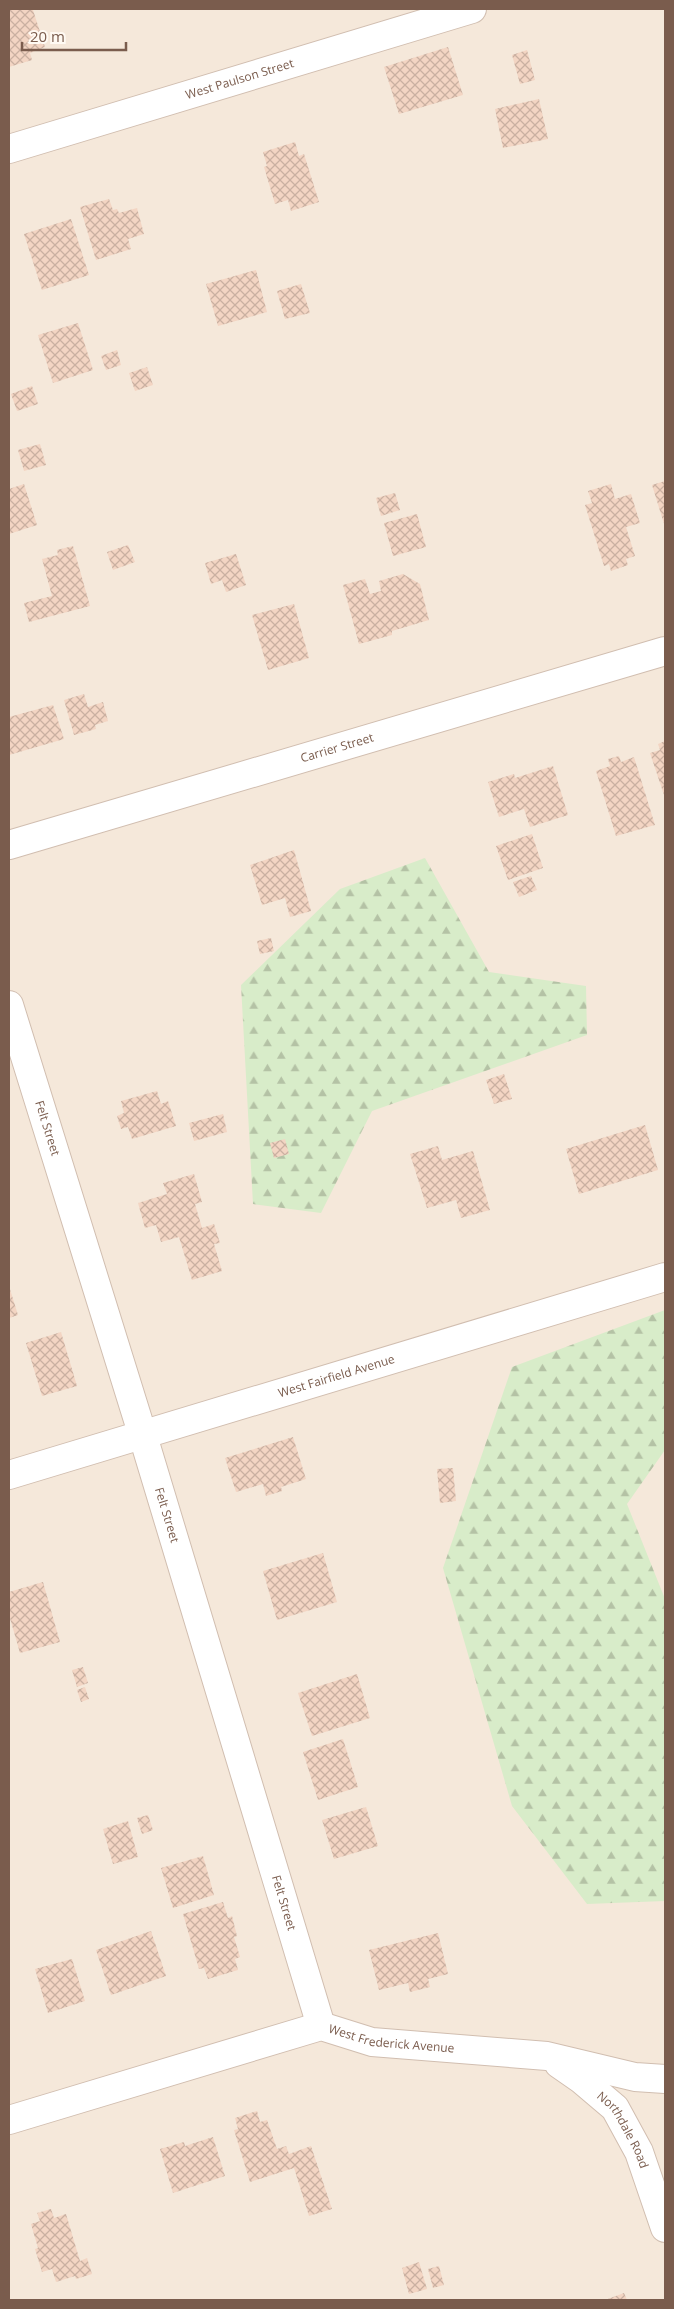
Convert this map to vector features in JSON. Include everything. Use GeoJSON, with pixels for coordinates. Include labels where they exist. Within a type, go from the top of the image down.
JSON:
{"type":"FeatureCollection","features":[{"type":"Feature","properties":{"kind":"street","name":"West Paulson Street"},"geometry":{"type":"LineString","coordinates":[[9,149],[472,9]]}},
{"type":"Feature","properties":{"kind":"street","name":"Carrier Street"},"geometry":{"type":"LineString","coordinates":[[9,845],[665,651]]}},
{"type":"Feature","properties":{"kind":"street","name":"Felt Street"},"geometry":{"type":"LineString","coordinates":[[9,1005],[321,2026]]}},
{"type":"Feature","properties":{"kind":"street","name":"West Fairfield Avenue"},"geometry":{"type":"LineString","coordinates":[[9,1475],[665,1277]]}},
{"type":"Feature","properties":{"kind":"street","name":"West Frederick Avenue"},"geometry":{"type":"LineString","coordinates":[[9,2120],[321,2026],[372,2042],[547,2056],[635,2077],[665,2079]]}},
{"type":"Feature","properties":{"kind":"street","name":"Northdale Road"},"geometry":{"type":"LineString","coordinates":[[547,2056],[582,2080],[615,2108],[639,2152],[665,2228]]}},
{"type":"Feature","properties":{"kind":"shaded area"},"geometry":{"type":"Polygon","coordinates":[[[9,9],[665,9],[665,2300],[9,2300],[9,9]]]}},
{"type":"Feature","properties":{"kind":"green space"},"geometry":{"type":"Polygon","coordinates":[[[425,858],[489,972],[586,986],[587,1035],[372,1111],[321,1213],[253,1204],[241,985],[340,889],[425,858]]]}},
{"type":"Feature","properties":{"kind":"green space"},"geometry":{"type":"Polygon","coordinates":[[[665,1310],[665,1450],[627,1504],[665,1599],[665,1901],[587,1904],[512,1806],[443,1568],[512,1367],[665,1310]]]}},
{"type":"Feature","properties":{"kind":"building"},"geometry":{"type":"Polygon","coordinates":[[[9,9],[37,9],[33,10],[45,47],[30,53],[32,60],[9,67],[9,9]]]}},
{"type":"Feature","properties":{"kind":"building"},"geometry":{"type":"Polygon","coordinates":[[[448,47],[463,95],[399,114],[384,67],[448,47]]]}},
{"type":"Feature","properties":{"kind":"building"},"geometry":{"type":"Polygon","coordinates":[[[527,50],[535,80],[520,84],[512,55],[527,50]]]}},
{"type":"Feature","properties":{"kind":"building"},"geometry":{"type":"Polygon","coordinates":[[[539,99],[548,139],[503,148],[495,109],[539,99]]]}},
{"type":"Feature","properties":{"kind":"building"},"geometry":{"type":"Polygon","coordinates":[[[295,142],[299,156],[304,154],[319,202],[291,211],[288,200],[275,204],[264,167],[267,166],[263,152],[295,142]]]}},
{"type":"Feature","properties":{"kind":"building"},"geometry":{"type":"Polygon","coordinates":[[[109,199],[113,210],[117,209],[119,213],[137,208],[144,234],[128,239],[131,249],[96,260],[80,207],[109,199]]]}},
{"type":"Feature","properties":{"kind":"building"},"geometry":{"type":"Polygon","coordinates":[[[71,219],[89,275],[42,290],[24,234],[71,219]]]}},
{"type":"Feature","properties":{"kind":"building"},"geometry":{"type":"Polygon","coordinates":[[[256,270],[267,312],[218,326],[206,284],[256,270]]]}},
{"type":"Feature","properties":{"kind":"building"},"geometry":{"type":"Polygon","coordinates":[[[301,284],[310,313],[285,319],[277,291],[301,284]]]}},
{"type":"Feature","properties":{"kind":"building"},"geometry":{"type":"Polygon","coordinates":[[[78,323],[93,370],[53,383],[38,335],[78,323]]]}},
{"type":"Feature","properties":{"kind":"building"},"geometry":{"type":"Polygon","coordinates":[[[117,350],[121,365],[106,370],[101,356],[117,350]]]}},
{"type":"Feature","properties":{"kind":"building"},"geometry":{"type":"Polygon","coordinates":[[[147,367],[153,385],[135,391],[129,373],[147,367]]]}},
{"type":"Feature","properties":{"kind":"building"},"geometry":{"type":"Polygon","coordinates":[[[32,386],[38,404],[17,411],[11,394],[32,386]]]}},
{"type":"Feature","properties":{"kind":"building"},"geometry":{"type":"Polygon","coordinates":[[[40,444],[46,465],[24,471],[18,450],[40,444]]]}},
{"type":"Feature","properties":{"kind":"building"},"geometry":{"type":"Polygon","coordinates":[[[665,481],[665,527],[652,485],[665,481]]]}},
{"type":"Feature","properties":{"kind":"building"},"geometry":{"type":"Polygon","coordinates":[[[24,484],[37,525],[9,534],[9,489],[24,484]]]}},
{"type":"Feature","properties":{"kind":"building"},"geometry":{"type":"Polygon","coordinates":[[[611,484],[615,499],[631,494],[640,523],[626,527],[635,556],[626,559],[628,565],[611,571],[609,564],[604,566],[585,505],[592,503],[588,491],[611,484]]]}},
{"type":"Feature","properties":{"kind":"building"},"geometry":{"type":"Polygon","coordinates":[[[395,493],[400,510],[381,516],[376,498],[395,493]]]}},
{"type":"Feature","properties":{"kind":"building"},"geometry":{"type":"Polygon","coordinates":[[[417,514],[426,547],[393,556],[384,523],[417,514]]]}},
{"type":"Feature","properties":{"kind":"building"},"geometry":{"type":"Polygon","coordinates":[[[128,545],[135,562],[113,570],[107,552],[128,545]]]}},
{"type":"Feature","properties":{"kind":"building"},"geometry":{"type":"Polygon","coordinates":[[[73,546],[90,606],[29,622],[24,603],[52,596],[42,559],[58,555],[57,550],[73,546]]]}},
{"type":"Feature","properties":{"kind":"building"},"geometry":{"type":"Polygon","coordinates":[[[236,554],[246,585],[226,592],[222,580],[211,584],[205,563],[236,554]]]}},
{"type":"Feature","properties":{"kind":"building"},"geometry":{"type":"Polygon","coordinates":[[[403,574],[420,584],[429,620],[392,631],[392,635],[359,644],[343,585],[365,579],[370,594],[381,591],[379,581],[403,574]]]}},
{"type":"Feature","properties":{"kind":"building"},"geometry":{"type":"Polygon","coordinates":[[[294,604],[309,658],[268,670],[252,615],[294,604]]]}},
{"type":"Feature","properties":{"kind":"building"},"geometry":{"type":"Polygon","coordinates":[[[84,694],[88,707],[103,702],[108,721],[95,725],[96,729],[74,735],[64,700],[84,694]]]}},
{"type":"Feature","properties":{"kind":"building"},"geometry":{"type":"Polygon","coordinates":[[[53,705],[64,739],[9,755],[9,717],[53,705]]]}},
{"type":"Feature","properties":{"kind":"building"},"geometry":{"type":"Polygon","coordinates":[[[665,741],[665,798],[650,753],[660,750],[658,744],[665,741]]]}},
{"type":"Feature","properties":{"kind":"building"},"geometry":{"type":"Polygon","coordinates":[[[619,756],[621,762],[634,757],[655,825],[616,836],[596,771],[610,766],[608,759],[619,756]]]}},
{"type":"Feature","properties":{"kind":"building"},"geometry":{"type":"Polygon","coordinates":[[[553,766],[568,815],[530,827],[524,809],[499,817],[488,782],[514,774],[515,778],[553,766]]]}},
{"type":"Feature","properties":{"kind":"building"},"geometry":{"type":"Polygon","coordinates":[[[532,834],[543,868],[508,880],[496,846],[532,834]]]}},
{"type":"Feature","properties":{"kind":"building"},"geometry":{"type":"Polygon","coordinates":[[[294,850],[311,911],[290,917],[285,898],[262,905],[250,865],[294,850]]]}},
{"type":"Feature","properties":{"kind":"building"},"geometry":{"type":"Polygon","coordinates":[[[531,876],[537,890],[519,897],[513,882],[531,876]]]}},
{"type":"Feature","properties":{"kind":"building"},"geometry":{"type":"Polygon","coordinates":[[[271,938],[274,951],[260,954],[257,941],[271,938]]]}},
{"type":"Feature","properties":{"kind":"building"},"geometry":{"type":"Polygon","coordinates":[[[504,1074],[512,1099],[494,1104],[486,1080],[504,1074]]]}},
{"type":"Feature","properties":{"kind":"building"},"geometry":{"type":"Polygon","coordinates":[[[157,1091],[161,1104],[168,1101],[176,1126],[132,1139],[128,1127],[121,1129],[117,1116],[124,1113],[121,1101],[157,1091]]]}},
{"type":"Feature","properties":{"kind":"building"},"geometry":{"type":"Polygon","coordinates":[[[223,1114],[227,1132],[194,1141],[189,1123],[223,1114]]]}},
{"type":"Feature","properties":{"kind":"building"},"geometry":{"type":"Polygon","coordinates":[[[645,1125],[658,1170],[579,1194],[566,1149],[645,1125]]]}},
{"type":"Feature","properties":{"kind":"building"},"geometry":{"type":"Polygon","coordinates":[[[285,1139],[289,1154],[274,1158],[270,1143],[285,1139]]]}},
{"type":"Feature","properties":{"kind":"building"},"geometry":{"type":"Polygon","coordinates":[[[438,1146],[442,1160],[473,1151],[490,1210],[461,1218],[456,1200],[427,1208],[410,1154],[438,1146]]]}},
{"type":"Feature","properties":{"kind":"building"},"geometry":{"type":"Polygon","coordinates":[[[194,1174],[202,1202],[195,1204],[202,1228],[214,1224],[220,1243],[214,1244],[222,1271],[192,1280],[179,1237],[161,1242],[156,1225],[145,1228],[138,1203],[167,1194],[163,1183],[194,1174]]]}},
{"type":"Feature","properties":{"kind":"building"},"geometry":{"type":"Polygon","coordinates":[[[9,1286],[18,1315],[9,1318],[9,1286]]]}},
{"type":"Feature","properties":{"kind":"building"},"geometry":{"type":"Polygon","coordinates":[[[61,1332],[77,1386],[42,1396],[26,1343],[61,1332]]]}},
{"type":"Feature","properties":{"kind":"building"},"geometry":{"type":"Polygon","coordinates":[[[293,1437],[306,1479],[281,1487],[282,1491],[266,1496],[263,1484],[236,1492],[225,1458],[293,1437]]]}},
{"type":"Feature","properties":{"kind":"building"},"geometry":{"type":"Polygon","coordinates":[[[453,1468],[456,1501],[440,1503],[437,1469],[453,1468]]]}},
{"type":"Feature","properties":{"kind":"building"},"geometry":{"type":"Polygon","coordinates":[[[323,1553],[337,1602],[277,1620],[263,1571],[323,1553]]]}},
{"type":"Feature","properties":{"kind":"building"},"geometry":{"type":"Polygon","coordinates":[[[43,1582],[60,1642],[20,1653],[9,1615],[9,1592],[43,1582]]]}},
{"type":"Feature","properties":{"kind":"building"},"geometry":{"type":"Polygon","coordinates":[[[83,1667],[88,1683],[77,1687],[72,1670],[83,1667]]]}},
{"type":"Feature","properties":{"kind":"building"},"geometry":{"type":"Polygon","coordinates":[[[357,1674],[370,1718],[312,1736],[298,1693],[357,1674]]]}},
{"type":"Feature","properties":{"kind":"building"},"geometry":{"type":"Polygon","coordinates":[[[85,1687],[89,1699],[81,1702],[77,1690],[85,1687]]]}},
{"type":"Feature","properties":{"kind":"building"},"geometry":{"type":"Polygon","coordinates":[[[343,1739],[358,1787],[318,1800],[303,1752],[343,1739]]]}},
{"type":"Feature","properties":{"kind":"building"},"geometry":{"type":"Polygon","coordinates":[[[366,1807],[378,1846],[334,1859],[322,1820],[366,1807]]]}},
{"type":"Feature","properties":{"kind":"building"},"geometry":{"type":"Polygon","coordinates":[[[148,1815],[153,1830],[142,1834],[137,1818],[148,1815]]]}},
{"type":"Feature","properties":{"kind":"building"},"geometry":{"type":"Polygon","coordinates":[[[128,1821],[138,1857],[113,1864],[103,1829],[128,1821]]]}},
{"type":"Feature","properties":{"kind":"building"},"geometry":{"type":"Polygon","coordinates":[[[203,1856],[214,1895],[173,1908],[161,1868],[203,1856]]]}},
{"type":"Feature","properties":{"kind":"building"},"geometry":{"type":"Polygon","coordinates":[[[223,1902],[228,1918],[232,1916],[237,1936],[234,1937],[240,1957],[235,1959],[238,1970],[208,1979],[204,1968],[199,1969],[183,1914],[223,1902]]]}},
{"type":"Feature","properties":{"kind":"building"},"geometry":{"type":"Polygon","coordinates":[[[151,1931],[166,1976],[111,1995],[96,1950],[151,1931]]]}},
{"type":"Feature","properties":{"kind":"building"},"geometry":{"type":"Polygon","coordinates":[[[438,1933],[448,1974],[428,1979],[430,1987],[410,1992],[408,1983],[379,1990],[369,1950],[438,1933]]]}},
{"type":"Feature","properties":{"kind":"building"},"geometry":{"type":"Polygon","coordinates":[[[72,1959],[85,2001],[48,2013],[35,1969],[72,1959]]]}},
{"type":"Feature","properties":{"kind":"building"},"geometry":{"type":"Polygon","coordinates":[[[257,2111],[260,2122],[267,2120],[277,2149],[286,2146],[289,2154],[311,2146],[332,2209],[309,2216],[294,2168],[250,2182],[234,2130],[238,2129],[235,2118],[257,2111]]]}},
{"type":"Feature","properties":{"kind":"building"},"geometry":{"type":"Polygon","coordinates":[[[213,2137],[225,2176],[173,2193],[160,2149],[184,2142],[185,2146],[213,2137]]]}},
{"type":"Feature","properties":{"kind":"building"},"geometry":{"type":"Polygon","coordinates":[[[51,2209],[54,2218],[66,2214],[80,2261],[87,2258],[92,2274],[76,2279],[75,2276],[56,2282],[52,2269],[42,2272],[35,2249],[38,2248],[31,2224],[40,2221],[37,2213],[51,2209]]]}},
{"type":"Feature","properties":{"kind":"building"},"geometry":{"type":"Polygon","coordinates":[[[419,2262],[427,2289],[409,2294],[402,2268],[419,2262]]]}},
{"type":"Feature","properties":{"kind":"building"},"geometry":{"type":"Polygon","coordinates":[[[439,2266],[444,2285],[433,2288],[428,2269],[439,2266]]]}},
{"type":"Feature","properties":{"kind":"building"},"geometry":{"type":"Polygon","coordinates":[[[624,2293],[627,2300],[605,2300],[624,2293]]]}}]}
